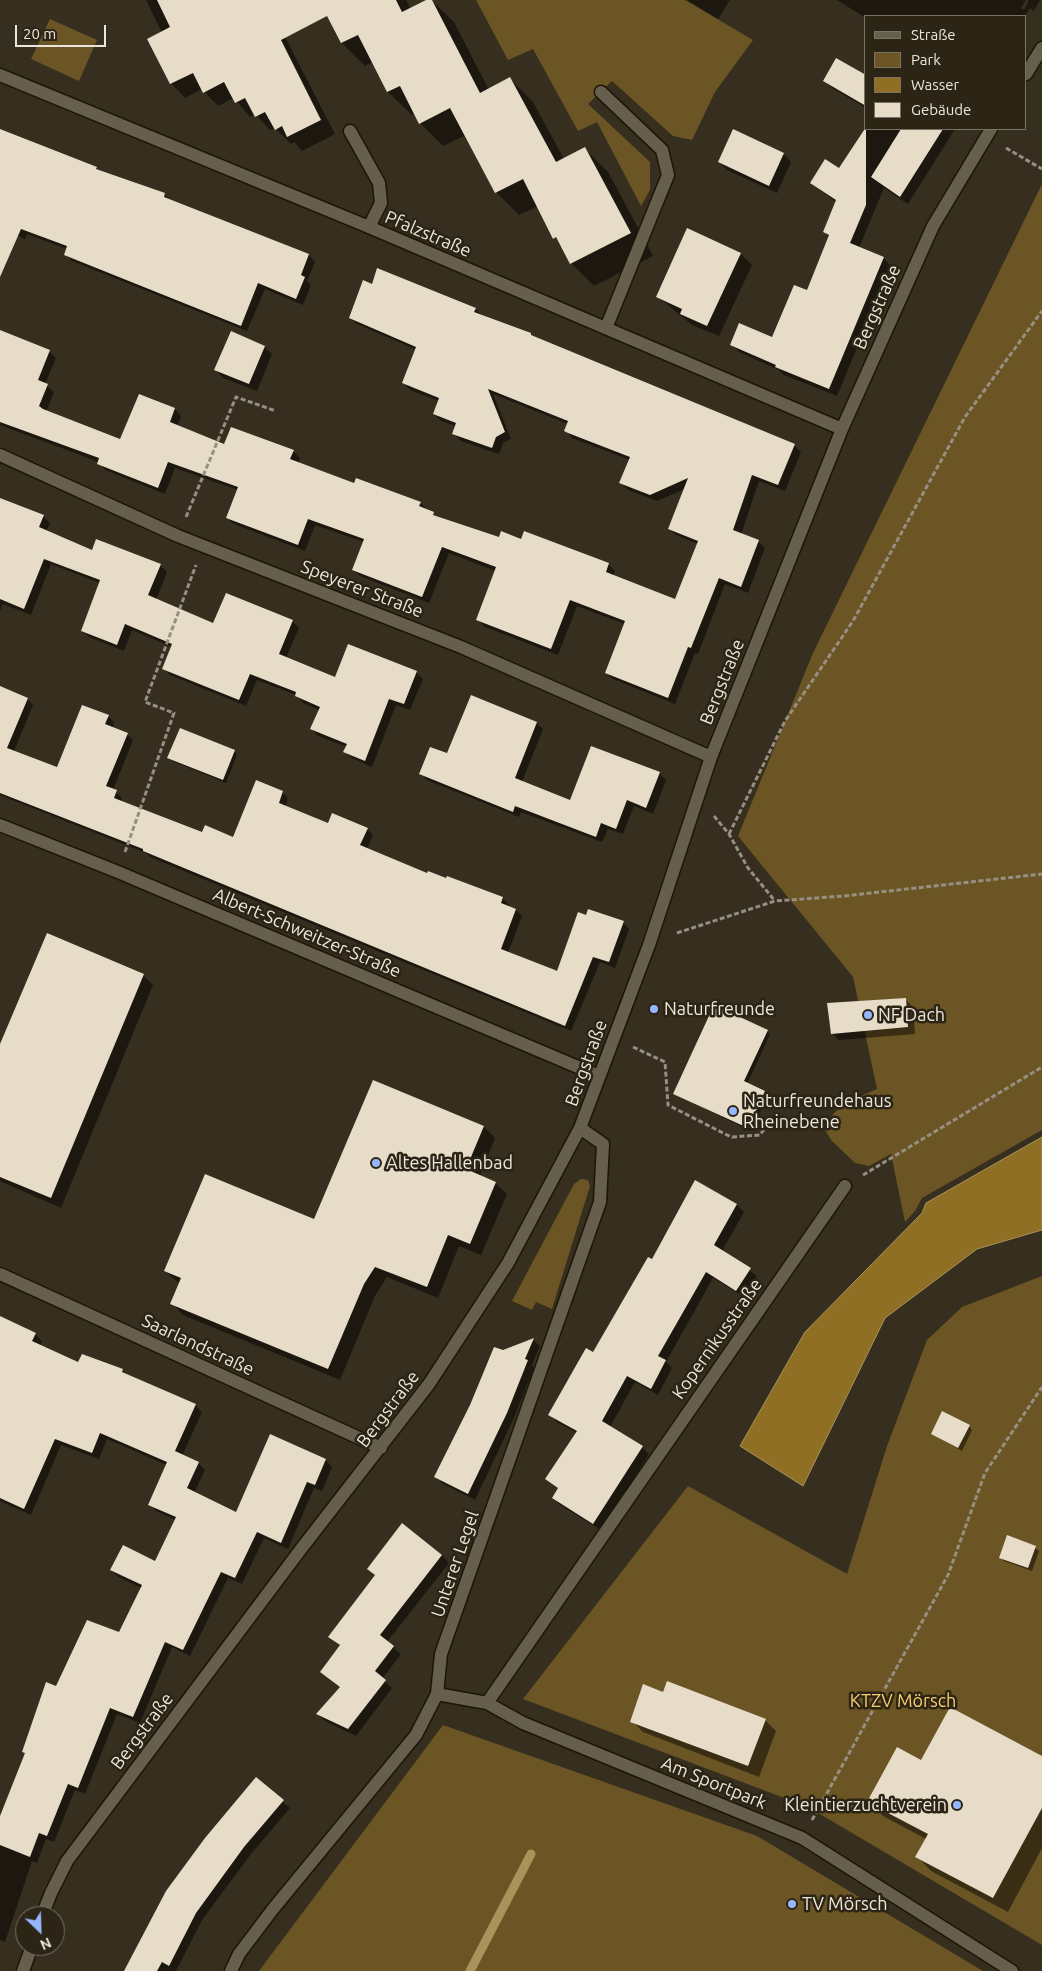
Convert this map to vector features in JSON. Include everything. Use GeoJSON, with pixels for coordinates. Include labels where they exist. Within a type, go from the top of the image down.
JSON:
{"type":"FeatureCollection","features":[{"type":"Feature","properties":{"kind":"street"},"geometry":{"type":"LineString","coordinates":[[1027,72],[1042,48]]}},
{"type":"Feature","properties":{"kind":"street","name":"Pfalzstraße"},"geometry":{"type":"LineString","coordinates":[[0,75],[369,227],[842,429]]}},
{"type":"Feature","properties":{"kind":"street"},"geometry":{"type":"LineString","coordinates":[[600,92],[662,150],[668,175],[606,328]]}},
{"type":"Feature","properties":{"kind":"street","name":"Bergstraße"},"geometry":{"type":"LineString","coordinates":[[45,1906],[67,1860],[301,1549],[429,1384],[508,1263],[580,1128],[649,945],[711,757],[842,429],[933,226],[990,130]]}},
{"type":"Feature","properties":{"kind":"street"},"geometry":{"type":"LineString","coordinates":[[350,131],[379,183],[381,203],[369,227]]}},
{"type":"Feature","properties":{"kind":"street","name":"Speyerer Straße"},"geometry":{"type":"LineString","coordinates":[[0,455],[178,536],[461,647],[711,757]]}},
{"type":"Feature","properties":{"kind":"street","name":"Albert-Schweitzer-Straße"},"geometry":{"type":"LineString","coordinates":[[0,825],[118,872],[599,1076]]}},
{"type":"Feature","properties":{"kind":"street","name":"Unterer Legel"},"geometry":{"type":"LineString","coordinates":[[231,1971],[239,1954],[273,1909],[416,1735],[436,1694],[441,1654],[600,1202],[603,1144],[580,1128]]}},
{"type":"Feature","properties":{"kind":"street","name":"Kopernikusstraße"},"geometry":{"type":"LineString","coordinates":[[488,1703],[845,1186]]}},
{"type":"Feature","properties":{"kind":"street","name":"Saarlandstraße"},"geometry":{"type":"LineString","coordinates":[[0,1274],[381,1448]]}},
{"type":"Feature","properties":{"kind":"street","name":"Am Sportpark"},"geometry":{"type":"LineString","coordinates":[[436,1694],[488,1703],[523,1723],[802,1838],[1012,1971]]}},
{"type":"Feature","properties":{"kind":"street"},"geometry":{"type":"LineString","coordinates":[[23,1971],[28,1956]]}},
{"type":"Feature","properties":{"kind":"path"},"geometry":{"type":"LineString","coordinates":[[1022,157],[1042,169]]}},
{"type":"Feature","properties":{"kind":"path"},"geometry":{"type":"LineString","coordinates":[[729,834],[785,721],[853,621],[965,417],[1042,311]]}},
{"type":"Feature","properties":{"kind":"path"},"geometry":{"type":"LineString","coordinates":[[178,536],[236,397],[276,411]]}},
{"type":"Feature","properties":{"kind":"path"},"geometry":{"type":"LineString","coordinates":[[118,872],[174,713],[145,702],[204,546]]}},
{"type":"Feature","properties":{"kind":"path"},"geometry":{"type":"LineString","coordinates":[[698,795],[729,834],[748,868],[775,901]]}},
{"type":"Feature","properties":{"kind":"path"},"geometry":{"type":"LineString","coordinates":[[649,945],[690,928],[775,901],[844,896],[1042,874]]}},
{"type":"Feature","properties":{"kind":"path"},"geometry":{"type":"LineString","coordinates":[[630,1046],[665,1062],[668,1105],[725,1134],[732,1137],[760,1135],[773,1116]]}},
{"type":"Feature","properties":{"kind":"path"},"geometry":{"type":"LineString","coordinates":[[845,1186],[1042,1067]]}},
{"type":"Feature","properties":{"kind":"path"},"geometry":{"type":"LineString","coordinates":[[802,1838],[948,1576],[985,1474],[1042,1388]]}},
{"type":"Feature","properties":{"kind":"green space"},"geometry":{"type":"Polygon","coordinates":[[[476,0],[685,0],[753,40],[715,92],[692,140],[673,136],[612,81],[588,104],[650,162],[650,190],[641,206],[597,122],[578,131],[533,49],[508,60],[476,0]]]}},
{"type":"Feature","properties":{"kind":"green space"},"geometry":{"type":"Polygon","coordinates":[[[50,19],[97,40],[79,81],[31,59],[50,19]]]}},
{"type":"Feature","properties":{"kind":"green space"},"geometry":{"type":"Polygon","coordinates":[[[1042,184],[1042,1130],[922,1198],[915,1211],[905,1222],[891,1154],[869,1166],[855,1163],[831,1140],[823,1126],[836,1111],[856,1098],[877,1089],[853,977],[738,836],[813,653],[1042,184]]]}},
{"type":"Feature","properties":{"kind":"green space"},"geometry":{"type":"Polygon","coordinates":[[[581,1179],[588,1180],[590,1186],[552,1309],[536,1302],[532,1310],[512,1301],[574,1184],[581,1179]]]}},
{"type":"Feature","properties":{"kind":"green space","name":"KTZV Mörsch"},"geometry":{"type":"Polygon","coordinates":[[[1042,1276],[1042,1945],[808,1807],[523,1699],[688,1486],[847,1574],[887,1446],[927,1340],[962,1307],[1042,1276]]]}},
{"type":"Feature","properties":{"kind":"green space"},"geometry":{"type":"Polygon","coordinates":[[[443,1725],[757,1836],[983,1971],[259,1971],[443,1725]]]}},
{"type":"Feature","properties":{"kind":"water"},"geometry":{"type":"Polygon","coordinates":[[[1042,1137],[1042,1230],[977,1249],[885,1318],[803,1486],[740,1446],[805,1332],[922,1213],[926,1203],[1042,1137]]]}},
{"type":"Feature","properties":{"kind":"building"},"geometry":{"type":"Polygon","coordinates":[[[157,0],[396,0],[402,12],[426,0],[432,0],[480,93],[510,77],[556,162],[585,147],[631,233],[570,264],[556,237],[553,239],[523,179],[495,193],[450,108],[419,124],[400,86],[387,92],[358,35],[341,43],[327,16],[281,40],[321,120],[287,137],[282,126],[275,130],[265,112],[255,117],[245,98],[235,103],[224,82],[203,93],[193,73],[170,84],[147,39],[170,27],[157,0]]]}},
{"type":"Feature","properties":{"kind":"building"},"geometry":{"type":"Polygon","coordinates":[[[836,58],[864,74],[864,105],[823,81],[836,58]]]}},
{"type":"Feature","properties":{"kind":"building"},"geometry":{"type":"Polygon","coordinates":[[[0,129],[97,167],[96,169],[165,193],[164,197],[309,254],[301,275],[305,277],[296,299],[258,283],[241,326],[64,255],[67,246],[21,229],[0,277],[0,129]]]}},
{"type":"Feature","properties":{"kind":"building"},"geometry":{"type":"Polygon","coordinates":[[[733,129],[784,153],[769,186],[718,162],[733,129]]]}},
{"type":"Feature","properties":{"kind":"building"},"geometry":{"type":"Polygon","coordinates":[[[864,130],[866,130],[866,205],[850,243],[884,257],[829,389],[775,367],[776,365],[730,345],[739,323],[772,337],[794,285],[807,290],[829,235],[823,232],[836,200],[810,183],[825,159],[839,168],[864,130]]]}},
{"type":"Feature","properties":{"kind":"building"},"geometry":{"type":"Polygon","coordinates":[[[900,130],[942,130],[900,197],[871,177],[900,130]]]}},
{"type":"Feature","properties":{"kind":"building"},"geometry":{"type":"Polygon","coordinates":[[[687,228],[741,253],[707,326],[680,314],[682,309],[656,297],[687,228]]]}},
{"type":"Feature","properties":{"kind":"building"},"geometry":{"type":"Polygon","coordinates":[[[377,268],[476,308],[474,312],[531,333],[531,335],[795,444],[778,485],[752,475],[733,530],[759,540],[741,587],[719,578],[691,648],[688,647],[668,698],[605,673],[625,621],[570,600],[551,649],[476,620],[496,567],[442,547],[422,597],[352,570],[364,539],[308,519],[298,545],[226,518],[238,487],[168,462],[158,488],[97,464],[99,458],[0,422],[0,330],[50,350],[38,380],[48,384],[39,406],[43,409],[120,439],[139,394],[175,408],[170,422],[224,444],[231,427],[294,450],[290,459],[354,483],[356,478],[421,502],[419,506],[434,512],[433,515],[499,537],[501,531],[521,539],[524,531],[609,563],[606,572],[675,599],[698,541],[668,529],[688,478],[650,495],[619,483],[630,457],[564,431],[568,421],[488,389],[505,432],[496,437],[492,448],[452,434],[456,423],[433,414],[439,398],[402,383],[416,347],[349,318],[363,280],[372,284],[377,268]]]}},
{"type":"Feature","properties":{"kind":"building"},"geometry":{"type":"Polygon","coordinates":[[[231,331],[265,346],[249,384],[214,370],[231,331]]]}},
{"type":"Feature","properties":{"kind":"building"},"geometry":{"type":"Polygon","coordinates":[[[0,498],[44,515],[39,527],[92,550],[96,539],[161,564],[148,595],[213,623],[226,593],[293,620],[279,654],[335,677],[348,644],[417,671],[404,704],[389,699],[365,761],[343,752],[347,744],[310,729],[320,707],[295,696],[296,692],[250,674],[239,700],[162,669],[172,644],[125,624],[117,645],[81,631],[100,580],[44,559],[24,609],[0,599],[0,498]]]}},
{"type":"Feature","properties":{"kind":"building"},"geometry":{"type":"Polygon","coordinates":[[[0,686],[28,698],[7,748],[57,767],[82,705],[109,715],[105,724],[128,733],[106,786],[117,790],[114,798],[202,832],[205,825],[233,837],[256,780],[283,791],[279,803],[328,823],[332,813],[368,828],[360,845],[427,873],[428,871],[446,878],[447,876],[503,897],[501,903],[516,909],[501,949],[557,971],[578,912],[586,915],[588,909],[624,921],[609,962],[593,957],[565,1026],[143,851],[143,849],[0,793],[0,686]]]}},
{"type":"Feature","properties":{"kind":"building"},"geometry":{"type":"Polygon","coordinates":[[[471,695],[537,722],[515,778],[570,800],[591,746],[660,772],[646,808],[627,800],[616,829],[601,823],[596,837],[515,806],[513,812],[419,774],[430,747],[447,753],[471,695]]]}},
{"type":"Feature","properties":{"kind":"building"},"geometry":{"type":"Polygon","coordinates":[[[180,728],[235,750],[223,780],[167,758],[180,728]]]}},
{"type":"Feature","properties":{"kind":"building"},"geometry":{"type":"Polygon","coordinates":[[[47,933],[144,974],[51,1198],[0,1177],[0,1044],[47,933]]]}},
{"type":"Feature","properties":{"kind":"building","name":"NF Dach"},"geometry":{"type":"Polygon","coordinates":[[[906,998],[908,1027],[831,1034],[827,1003],[906,998]]]}},
{"type":"Feature","properties":{"kind":"building"},"geometry":{"type":"Polygon","coordinates":[[[714,1005],[768,1030],[744,1081],[765,1091],[748,1128],[673,1094],[714,1005]]]}},
{"type":"Feature","properties":{"kind":"building"},"geometry":{"type":"Polygon","coordinates":[[[373,1080],[484,1126],[466,1169],[496,1182],[470,1244],[448,1235],[427,1287],[375,1267],[364,1284],[328,1369],[170,1304],[181,1278],[164,1271],[205,1174],[314,1219],[373,1080]]]}},
{"type":"Feature","properties":{"kind":"building"},"geometry":{"type":"Polygon","coordinates":[[[695,1180],[737,1204],[714,1245],[751,1268],[736,1291],[706,1272],[658,1356],[666,1360],[651,1389],[627,1376],[602,1421],[643,1446],[593,1524],[552,1498],[558,1488],[545,1479],[577,1431],[548,1415],[586,1348],[593,1352],[648,1257],[652,1259],[695,1180]]]}},
{"type":"Feature","properties":{"kind":"building"},"geometry":{"type":"Polygon","coordinates":[[[0,1316],[36,1333],[32,1341],[78,1362],[82,1354],[123,1369],[122,1372],[196,1404],[175,1451],[199,1462],[187,1488],[236,1512],[270,1434],[326,1459],[315,1485],[307,1482],[281,1543],[257,1532],[235,1578],[221,1572],[183,1650],[165,1642],[133,1717],[110,1708],[78,1788],[68,1784],[47,1836],[39,1833],[30,1857],[0,1845],[0,1816],[25,1753],[22,1752],[46,1682],[56,1686],[87,1620],[119,1632],[142,1585],[110,1570],[123,1545],[155,1561],[176,1517],[148,1505],[167,1462],[100,1433],[92,1453],[55,1439],[24,1509],[0,1498],[0,1316]]]}},
{"type":"Feature","properties":{"kind":"building"},"geometry":{"type":"Polygon","coordinates":[[[534,1338],[525,1359],[528,1360],[507,1413],[468,1494],[434,1477],[470,1405],[494,1347],[503,1350],[534,1338]]]}},
{"type":"Feature","properties":{"kind":"building"},"geometry":{"type":"Polygon","coordinates":[[[942,1411],[970,1425],[958,1448],[931,1434],[942,1411]]]}},
{"type":"Feature","properties":{"kind":"building"},"geometry":{"type":"Polygon","coordinates":[[[402,1523],[442,1555],[380,1635],[394,1646],[375,1671],[386,1680],[348,1729],[316,1714],[340,1687],[320,1672],[340,1645],[328,1637],[375,1575],[367,1569],[402,1523]]]}},
{"type":"Feature","properties":{"kind":"building"},"geometry":{"type":"Polygon","coordinates":[[[1007,1535],[1036,1546],[1028,1568],[999,1558],[1007,1535]]]}},
{"type":"Feature","properties":{"kind":"building","name":"Kleintierzuchtverein"},"geometry":{"type":"Polygon","coordinates":[[[667,1681],[766,1719],[748,1766],[630,1722],[643,1684],[663,1692],[667,1681]]]}},
{"type":"Feature","properties":{"kind":"building","name":"Kleintierzuchtverein"},"geometry":{"type":"Polygon","coordinates":[[[950,1707],[1042,1756],[1042,1808],[993,1898],[915,1857],[928,1834],[867,1802],[897,1747],[921,1760],[950,1707]]]}},
{"type":"Feature","properties":{"kind":"building"},"geometry":{"type":"Polygon","coordinates":[[[256,1777],[284,1800],[244,1847],[196,1913],[169,1966],[162,1962],[157,1971],[124,1971],[166,1891],[205,1838],[256,1777]]]}},
{"type":"Feature","properties":{"kind":"waterway"},"geometry":{"type":"LineString","coordinates":[[470,1971],[531,1854]]}},
{"type":"Feature","properties":{"kind":"place","name":"Naturfreunde"},"geometry":{"type":"Point","coordinates":[654,1009]}},
{"type":"Feature","properties":{"kind":"place","name":"NF Dach"},"geometry":{"type":"Point","coordinates":[868,1015]}},
{"type":"Feature","properties":{"kind":"place","name":"Naturfreundehaus Rheinebene"},"geometry":{"type":"Point","coordinates":[733,1111]}},
{"type":"Feature","properties":{"kind":"place","name":"Altes Hallenbad"},"geometry":{"type":"Point","coordinates":[376,1163]}},
{"type":"Feature","properties":{"kind":"place","name":"Kleintierzuchtverein"},"geometry":{"type":"Point","coordinates":[957,1805]}},
{"type":"Feature","properties":{"kind":"place","name":"TV Mörsch"},"geometry":{"type":"Point","coordinates":[792,1904]}}]}
